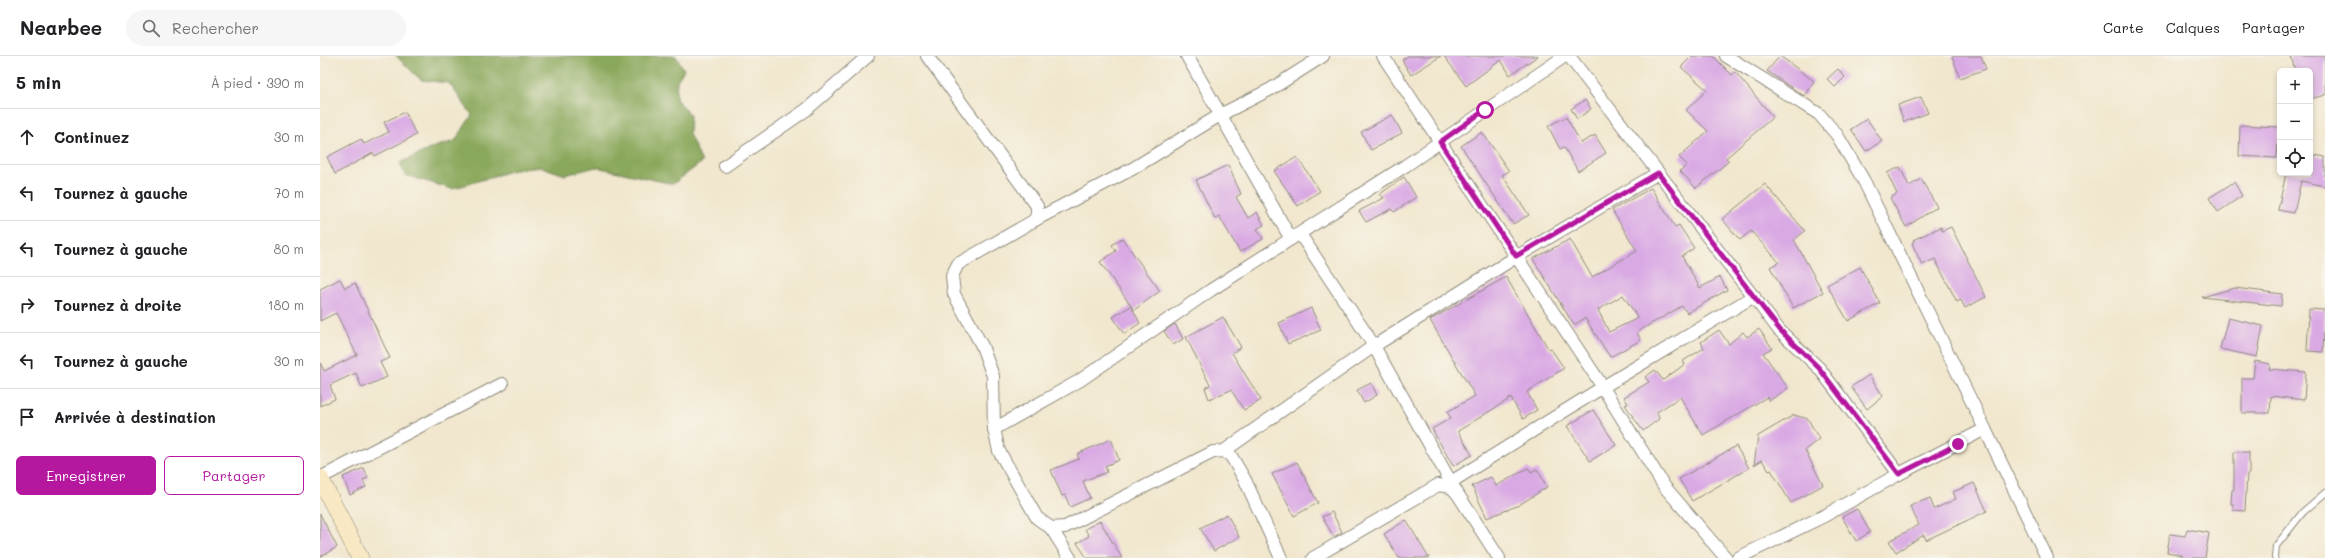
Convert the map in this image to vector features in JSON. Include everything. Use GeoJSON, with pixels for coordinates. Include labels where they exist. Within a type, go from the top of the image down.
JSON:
{"type":"FeatureCollection","features":[{"type":"Feature","properties":{"kind":"main road"},"geometry":{"type":"LineString","coordinates":[[320,478],[360,558]]}},
{"type":"Feature","properties":{"kind":"street"},"geometry":{"type":"LineString","coordinates":[[725,166],[806,110],[868,56]]}},
{"type":"Feature","properties":{"kind":"street"},"geometry":{"type":"LineString","coordinates":[[927,56],[1037,206],[1035,220]]}},
{"type":"Feature","properties":{"kind":"street"},"geometry":{"type":"LineString","coordinates":[[1187,56],[1220,115],[1296,236],[1374,346],[1457,493],[1499,558]]}},
{"type":"Feature","properties":{"kind":"street"},"geometry":{"type":"LineString","coordinates":[[1070,558],[1051,528],[1037,518],[999,451],[994,429],[994,376],[982,346],[954,294],[952,276],[958,264],[1035,220],[1132,169],[1220,115],[1270,89],[1323,56]]}},
{"type":"Feature","properties":{"kind":"street"},"geometry":{"type":"LineString","coordinates":[[1383,56],[1603,387],[1664,486],[1726,558]]}},
{"type":"Feature","properties":{"kind":"street"},"geometry":{"type":"LineString","coordinates":[[994,429],[1079,381],[1211,290],[1440,142],[1565,56]]}},
{"type":"Feature","properties":{"kind":"street"},"geometry":{"type":"LineString","coordinates":[[1569,56],[1780,330],[1819,368],[1899,474]]}},
{"type":"Feature","properties":{"kind":"street"},"geometry":{"type":"LineString","coordinates":[[1726,56],[1819,114],[1837,135],[1864,181],[2047,558]]}},
{"type":"Feature","properties":{"kind":"street"},"geometry":{"type":"LineString","coordinates":[[1224,452],[1374,346],[1516,256],[1658,173]]}},
{"type":"Feature","properties":{"kind":"street"},"geometry":{"type":"LineString","coordinates":[[1451,482],[1603,387],[1754,296]]}},
{"type":"Feature","properties":{"kind":"street"},"geometry":{"type":"LineString","coordinates":[[320,478],[502,384]]}},
{"type":"Feature","properties":{"kind":"street"},"geometry":{"type":"LineString","coordinates":[[1738,558],[1824,516],[1899,474],[1985,429]]}},
{"type":"Feature","properties":{"kind":"street"},"geometry":{"type":"LineString","coordinates":[[1051,528],[1065,527],[1213,452],[1224,452],[1231,456],[1245,480],[1281,558]]}},
{"type":"Feature","properties":{"kind":"street"},"geometry":{"type":"LineString","coordinates":[[1313,558],[1438,485],[1451,487],[1457,493]]}},
{"type":"Feature","properties":{"kind":"lane"},"geometry":{"type":"LineString","coordinates":[[2275,558],[2276,546],[2303,512],[2325,493]]}},
{"type":"Feature","properties":{"kind":"green space"},"geometry":{"type":"Polygon","coordinates":[[[396,56],[676,56],[684,70],[677,81],[676,99],[690,115],[689,134],[702,162],[673,184],[596,167],[565,175],[542,167],[514,170],[452,189],[405,175],[400,163],[434,147],[455,141],[472,115],[449,83],[421,80],[396,56]]]}},
{"type":"Feature","properties":{"kind":"building"},"geometry":{"type":"Polygon","coordinates":[[[1408,56],[1441,56],[1411,75],[1402,60],[1408,56]]]}},
{"type":"Feature","properties":{"kind":"building"},"geometry":{"type":"Polygon","coordinates":[[[1444,56],[1538,56],[1510,75],[1501,60],[1466,86],[1444,56]]]}},
{"type":"Feature","properties":{"kind":"building"},"geometry":{"type":"Polygon","coordinates":[[[1692,56],[1713,56],[1732,75],[1735,72],[1773,117],[1726,158],[1729,161],[1696,188],[1680,171],[1687,165],[1679,157],[1708,131],[1686,110],[1707,90],[1681,67],[1692,56]]]}},
{"type":"Feature","properties":{"kind":"building"},"geometry":{"type":"Polygon","coordinates":[[[1780,56],[1814,81],[1804,96],[1767,71],[1780,56]]]}},
{"type":"Feature","properties":{"kind":"building"},"geometry":{"type":"Polygon","coordinates":[[[1952,56],[1981,56],[1986,69],[1960,78],[1952,56]]]}},
{"type":"Feature","properties":{"kind":"building"},"geometry":{"type":"Polygon","coordinates":[[[2291,56],[2325,56],[2325,95],[2313,98],[2313,68],[2294,68],[2291,56]]]}},
{"type":"Feature","properties":{"kind":"building"},"geometry":{"type":"Polygon","coordinates":[[[1838,69],[1845,77],[1835,87],[1827,79],[1838,69]]]}},
{"type":"Feature","properties":{"kind":"building"},"geometry":{"type":"Polygon","coordinates":[[[1921,97],[1928,113],[1904,122],[1898,105],[1921,97]]]}},
{"type":"Feature","properties":{"kind":"building"},"geometry":{"type":"Polygon","coordinates":[[[1585,100],[1591,109],[1577,119],[1571,109],[1585,100]]]}},
{"type":"Feature","properties":{"kind":"building"},"geometry":{"type":"Polygon","coordinates":[[[405,112],[416,135],[375,156],[373,153],[335,174],[327,157],[361,139],[364,144],[389,132],[384,122],[405,112]]]}},
{"type":"Feature","properties":{"kind":"building"},"geometry":{"type":"Polygon","coordinates":[[[1392,115],[1402,133],[1371,150],[1361,132],[1392,115]]]}},
{"type":"Feature","properties":{"kind":"building"},"geometry":{"type":"Polygon","coordinates":[[[1566,117],[1581,143],[1595,135],[1606,153],[1578,171],[1564,147],[1560,149],[1548,126],[1566,117]]]}},
{"type":"Feature","properties":{"kind":"building"},"geometry":{"type":"Polygon","coordinates":[[[1867,119],[1882,141],[1866,151],[1851,129],[1867,119]]]}},
{"type":"Feature","properties":{"kind":"building"},"geometry":{"type":"Polygon","coordinates":[[[2240,125],[2277,127],[2277,158],[2239,156],[2240,125]]]}},
{"type":"Feature","properties":{"kind":"building"},"geometry":{"type":"Polygon","coordinates":[[[1482,132],[1509,171],[1502,175],[1529,215],[1513,224],[1461,146],[1482,132]]]}},
{"type":"Feature","properties":{"kind":"building"},"geometry":{"type":"Polygon","coordinates":[[[2315,155],[2325,157],[2325,186],[2301,181],[2294,213],[2278,210],[2285,176],[2313,176],[2315,155]]]}},
{"type":"Feature","properties":{"kind":"building"},"geometry":{"type":"Polygon","coordinates":[[[1297,157],[1320,191],[1298,206],[1274,171],[1297,157]]]}},
{"type":"Feature","properties":{"kind":"building"},"geometry":{"type":"Polygon","coordinates":[[[1228,165],[1241,194],[1236,197],[1248,218],[1257,212],[1264,225],[1257,229],[1263,239],[1240,252],[1219,216],[1215,219],[1196,180],[1228,165]]]}},
{"type":"Feature","properties":{"kind":"building"},"geometry":{"type":"Polygon","coordinates":[[[1900,167],[1909,186],[1921,179],[1937,207],[1906,227],[1890,198],[1897,194],[1887,173],[1900,167]]]}},
{"type":"Feature","properties":{"kind":"building"},"geometry":{"type":"Polygon","coordinates":[[[1404,177],[1416,197],[1394,212],[1391,209],[1366,222],[1359,211],[1384,198],[1380,194],[1404,177]]]}},
{"type":"Feature","properties":{"kind":"building"},"geometry":{"type":"Polygon","coordinates":[[[2234,182],[2242,196],[2218,212],[2209,198],[2234,182]]]}},
{"type":"Feature","properties":{"kind":"building"},"geometry":{"type":"Polygon","coordinates":[[[1765,184],[1805,231],[1794,240],[1823,292],[1793,308],[1770,267],[1779,262],[1751,231],[1740,240],[1722,219],[1765,184]]]}},
{"type":"Feature","properties":{"kind":"building"},"geometry":{"type":"Polygon","coordinates":[[[1651,188],[1675,227],[1679,225],[1694,248],[1682,256],[1700,288],[1720,277],[1727,290],[1687,313],[1682,306],[1637,332],[1641,340],[1610,357],[1585,318],[1574,325],[1533,259],[1570,239],[1592,277],[1637,251],[1612,210],[1651,188]],[[1623,295],[1598,310],[1609,332],[1638,318],[1623,295]]]}},
{"type":"Feature","properties":{"kind":"building"},"geometry":{"type":"Polygon","coordinates":[[[1941,227],[1942,231],[1951,227],[1986,297],[1965,308],[1961,300],[1957,302],[1935,259],[1922,265],[1912,243],[1914,242],[1913,240],[1941,227]]]}},
{"type":"Feature","properties":{"kind":"building"},"geometry":{"type":"Polygon","coordinates":[[[1122,238],[1160,291],[1134,310],[1100,262],[1116,251],[1112,245],[1122,238]]]}},
{"type":"Feature","properties":{"kind":"building"},"geometry":{"type":"Polygon","coordinates":[[[1860,267],[1880,303],[1848,321],[1827,285],[1860,267]]]}},
{"type":"Feature","properties":{"kind":"building"},"geometry":{"type":"Polygon","coordinates":[[[1506,277],[1549,350],[1551,349],[1564,368],[1527,392],[1537,410],[1523,419],[1511,398],[1458,431],[1472,455],[1453,466],[1432,429],[1451,418],[1447,412],[1475,396],[1430,320],[1506,277]]]}},
{"type":"Feature","properties":{"kind":"building"},"geometry":{"type":"Polygon","coordinates":[[[340,279],[345,288],[355,283],[390,358],[380,362],[387,377],[362,388],[356,373],[330,385],[335,399],[320,406],[320,362],[324,371],[357,355],[336,313],[320,321],[320,289],[340,279]]]}},
{"type":"Feature","properties":{"kind":"building"},"geometry":{"type":"Polygon","coordinates":[[[2235,288],[2282,294],[2281,306],[2202,297],[2235,288]]]}},
{"type":"Feature","properties":{"kind":"building"},"geometry":{"type":"Polygon","coordinates":[[[1131,306],[1140,323],[1124,334],[1113,317],[1131,306]]]}},
{"type":"Feature","properties":{"kind":"building"},"geometry":{"type":"Polygon","coordinates":[[[1311,308],[1321,330],[1288,344],[1279,323],[1311,308]]]}},
{"type":"Feature","properties":{"kind":"building"},"geometry":{"type":"Polygon","coordinates":[[[2309,309],[2325,310],[2323,352],[2307,351],[2309,309]]]}},
{"type":"Feature","properties":{"kind":"building"},"geometry":{"type":"Polygon","coordinates":[[[1223,317],[1241,347],[1232,353],[1261,400],[1244,410],[1231,390],[1209,399],[1205,388],[1210,385],[1186,337],[1223,317]]]}},
{"type":"Feature","properties":{"kind":"building"},"geometry":{"type":"Polygon","coordinates":[[[2228,318],[2263,326],[2257,357],[2220,349],[2228,318]]]}},
{"type":"Feature","properties":{"kind":"building"},"geometry":{"type":"Polygon","coordinates":[[[1175,324],[1183,339],[1173,345],[1164,331],[1175,324]]]}},
{"type":"Feature","properties":{"kind":"building"},"geometry":{"type":"Polygon","coordinates":[[[1759,329],[1772,348],[1763,353],[1788,388],[1769,401],[1767,397],[1703,435],[1680,397],[1657,412],[1659,419],[1643,431],[1625,405],[1628,404],[1624,397],[1649,382],[1645,377],[1655,370],[1663,380],[1685,364],[1683,361],[1704,348],[1701,342],[1719,330],[1729,344],[1743,332],[1747,337],[1759,329]]]}},
{"type":"Feature","properties":{"kind":"building"},"geometry":{"type":"Polygon","coordinates":[[[2255,361],[2270,364],[2269,369],[2306,372],[2304,400],[2271,396],[2270,413],[2242,413],[2242,378],[2253,378],[2255,361]]]}},
{"type":"Feature","properties":{"kind":"building"},"geometry":{"type":"Polygon","coordinates":[[[1869,375],[1883,396],[1867,409],[1851,387],[1869,375]]]}},
{"type":"Feature","properties":{"kind":"building"},"geometry":{"type":"Polygon","coordinates":[[[1371,383],[1377,395],[1364,403],[1357,390],[1371,383]]]}},
{"type":"Feature","properties":{"kind":"building"},"geometry":{"type":"Polygon","coordinates":[[[1593,410],[1616,445],[1590,461],[1567,426],[1593,410]]]}},
{"type":"Feature","properties":{"kind":"building"},"geometry":{"type":"Polygon","coordinates":[[[1794,415],[1808,419],[1819,439],[1805,450],[1823,485],[1791,503],[1771,470],[1769,471],[1762,460],[1754,465],[1758,436],[1794,415]]]}},
{"type":"Feature","properties":{"kind":"building"},"geometry":{"type":"Polygon","coordinates":[[[1111,439],[1119,460],[1105,466],[1107,472],[1083,481],[1090,498],[1070,507],[1065,495],[1062,496],[1051,470],[1079,459],[1077,454],[1111,439]]]}},
{"type":"Feature","properties":{"kind":"building"},"geometry":{"type":"Polygon","coordinates":[[[1736,446],[1749,468],[1692,501],[1679,479],[1736,446]]]}},
{"type":"Feature","properties":{"kind":"building"},"geometry":{"type":"Polygon","coordinates":[[[2234,452],[2249,452],[2249,474],[2247,474],[2245,511],[2233,510],[2233,504],[2231,504],[2232,490],[2234,490],[2234,452]]]}},
{"type":"Feature","properties":{"kind":"building"},"geometry":{"type":"Polygon","coordinates":[[[1297,462],[1318,503],[1294,516],[1272,474],[1297,462]]]}},
{"type":"Feature","properties":{"kind":"building"},"geometry":{"type":"Polygon","coordinates":[[[364,468],[368,478],[363,480],[366,487],[350,495],[343,477],[364,468]]]}},
{"type":"Feature","properties":{"kind":"building"},"geometry":{"type":"Polygon","coordinates":[[[1528,468],[1531,472],[1537,469],[1547,487],[1519,505],[1487,518],[1472,486],[1491,477],[1496,486],[1528,468]]]}},
{"type":"Feature","properties":{"kind":"building"},"geometry":{"type":"Polygon","coordinates":[[[1974,483],[1987,511],[1926,540],[1924,535],[1896,552],[1889,541],[1919,525],[1910,506],[1930,498],[1934,509],[1956,499],[1953,492],[1974,483]]]}},
{"type":"Feature","properties":{"kind":"building"},"geometry":{"type":"Polygon","coordinates":[[[1857,509],[1870,532],[1856,541],[1842,517],[1857,509]]]}},
{"type":"Feature","properties":{"kind":"building"},"geometry":{"type":"Polygon","coordinates":[[[1332,512],[1342,532],[1334,537],[1322,517],[1332,512]]]}},
{"type":"Feature","properties":{"kind":"building"},"geometry":{"type":"Polygon","coordinates":[[[320,514],[337,547],[320,557],[320,514]]]}},
{"type":"Feature","properties":{"kind":"building"},"geometry":{"type":"Polygon","coordinates":[[[1227,514],[1239,537],[1214,551],[1200,528],[1227,514]]]}},
{"type":"Feature","properties":{"kind":"building"},"geometry":{"type":"Polygon","coordinates":[[[1406,520],[1429,558],[1399,558],[1384,534],[1406,520]]]}},
{"type":"Feature","properties":{"kind":"building"},"geometry":{"type":"Polygon","coordinates":[[[1100,521],[1122,558],[1087,558],[1077,543],[1089,536],[1085,529],[1100,521]]]}},
{"type":"Feature","properties":{"kind":"building"},"geometry":{"type":"Polygon","coordinates":[[[2187,529],[2209,533],[2205,558],[2182,558],[2182,555],[2167,552],[2170,534],[2185,536],[2187,529]]]}},
{"type":"Feature","properties":{"kind":"route"},"geometry":{"type":"LineString","coordinates":[[1485,110],[1440,142],[1516,256],[1658,173],[1780,330],[1819,368],[1847,403],[1899,474],[1958,444]]}}]}
